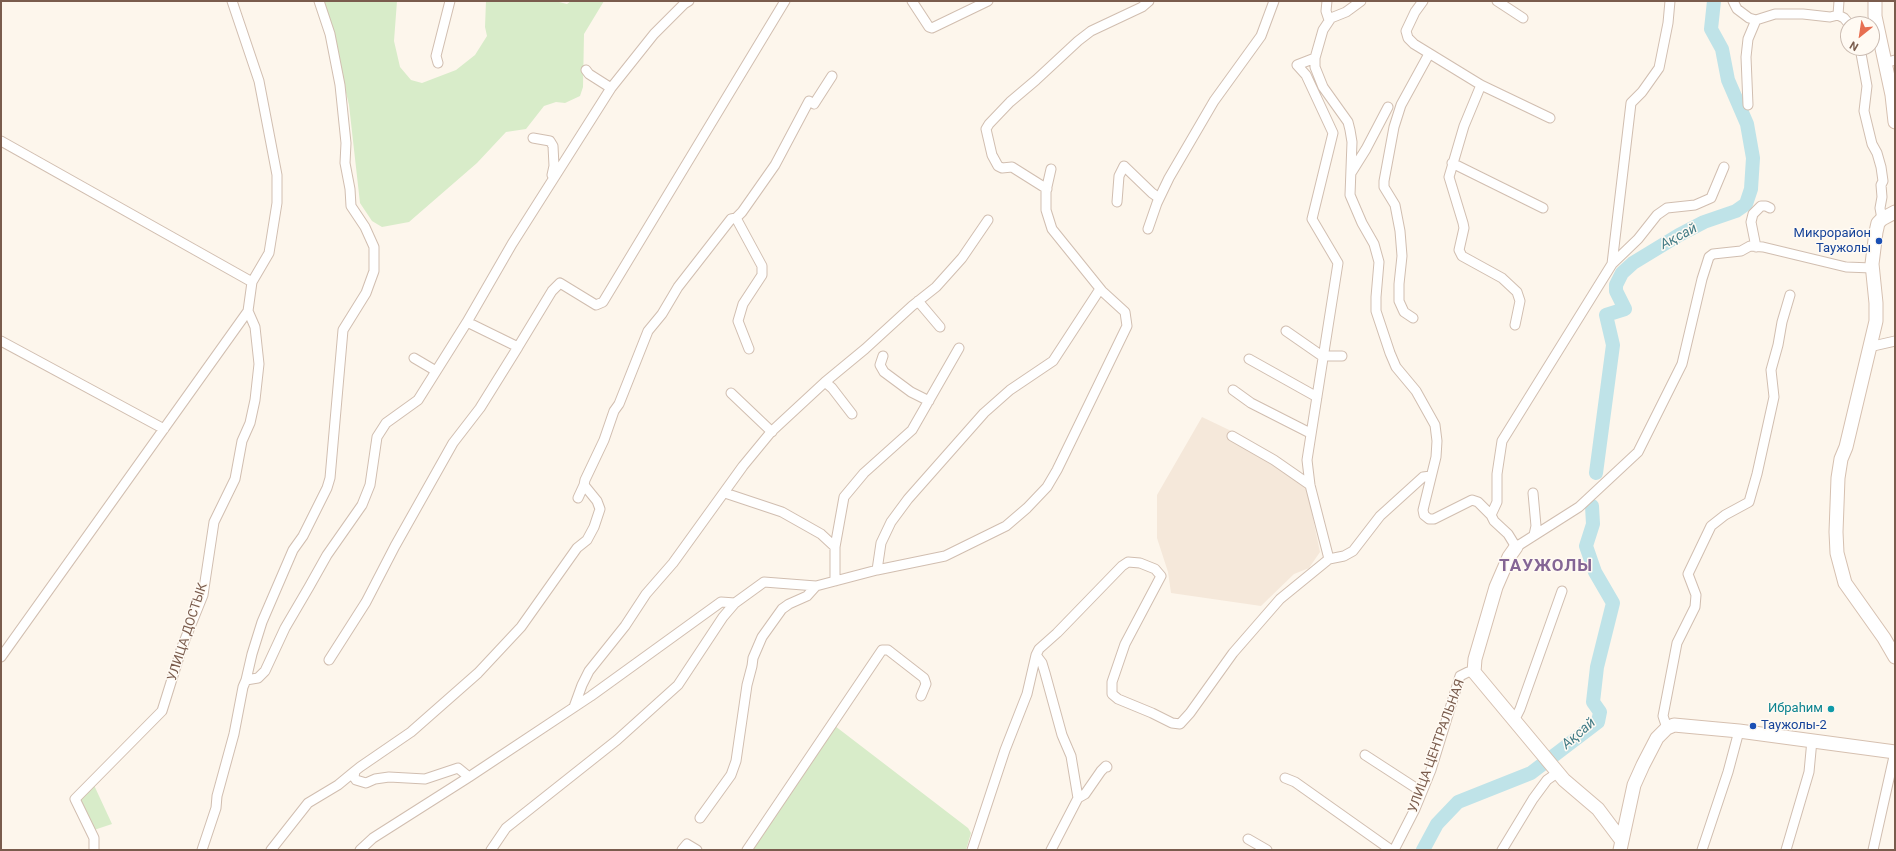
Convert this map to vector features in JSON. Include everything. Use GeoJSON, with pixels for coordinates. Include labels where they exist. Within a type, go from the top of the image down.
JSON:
{"type":"FeatureCollection","features":[{"type":"Feature","properties":{"kind":"street"},"geometry":{"type":"LineString","coordinates":[[1,657],[248,311],[252,282],[264,264],[271,245],[277,203],[277,174],[259,81],[232,1]]}},
{"type":"Feature","properties":{"kind":"street"},"geometry":{"type":"LineString","coordinates":[[202,850],[216,808],[220,785],[234,734],[243,687],[252,654],[281,577],[293,550],[310,523],[327,488],[330,478],[343,330],[366,293],[374,271],[374,247],[366,227],[351,206],[350,189],[345,162],[346,143],[340,85],[328,29],[319,1]]}},
{"type":"Feature","properties":{"kind":"street"},"geometry":{"type":"LineString","coordinates":[[438,63],[436,56],[450,1]]}},
{"type":"Feature","properties":{"kind":"street"},"geometry":{"type":"LineString","coordinates":[[329,660],[366,602],[398,539],[453,442],[480,408],[552,291],[560,283],[592,304],[596,305],[603,302],[785,1]]}},
{"type":"Feature","properties":{"kind":"street"},"geometry":{"type":"LineString","coordinates":[[912,1],[929,27],[932,28],[988,1]]}},
{"type":"Feature","properties":{"kind":"street"},"geometry":{"type":"LineString","coordinates":[[1047,189],[1012,167],[1002,168],[998,166],[992,155],[986,129],[1010,102],[1078,41],[1092,32],[1142,7],[1149,1]]}},
{"type":"Feature","properties":{"kind":"street"},"geometry":{"type":"LineString","coordinates":[[1148,229],[1160,198],[1205,115],[1261,36],[1274,1]]}},
{"type":"Feature","properties":{"kind":"street"},"geometry":{"type":"LineString","coordinates":[[1327,1],[1326,11],[1329,20]]}},
{"type":"Feature","properties":{"kind":"street"},"geometry":{"type":"LineString","coordinates":[[1361,1],[1346,12],[1336,15],[1329,20],[1323,30],[1315,58],[1316,67],[1323,87],[1348,122],[1352,142],[1350,195],[1362,223],[1374,244],[1379,262],[1376,311],[1396,367],[1416,392],[1435,425],[1437,441],[1431,476],[1422,510],[1424,515],[1429,519],[1434,519],[1472,500],[1478,502],[1491,514],[1494,521],[1508,534],[1516,547]]}},
{"type":"Feature","properties":{"kind":"street"},"geometry":{"type":"LineString","coordinates":[[1423,1],[1415,12],[1406,31],[1408,38],[1414,44],[1481,85],[1550,118]]}},
{"type":"Feature","properties":{"kind":"street"},"geometry":{"type":"LineString","coordinates":[[1497,1],[1523,18]]}},
{"type":"Feature","properties":{"kind":"street"},"geometry":{"type":"LineString","coordinates":[[1612,264],[1632,103],[1659,68],[1668,23],[1670,1]]}},
{"type":"Feature","properties":{"kind":"street"},"geometry":{"type":"LineString","coordinates":[[1734,1],[1737,9],[1749,18],[1756,20],[1775,14],[1803,14],[1830,17],[1838,15],[1839,1]]}},
{"type":"Feature","properties":{"kind":"street"},"geometry":{"type":"LineString","coordinates":[[1875,1],[1875,16],[1889,62],[1894,114]]}},
{"type":"Feature","properties":{"kind":"street"},"geometry":{"type":"LineString","coordinates":[[246,680],[258,678],[265,672],[285,628],[327,556],[362,505],[370,485],[377,438],[386,423],[418,400],[467,322],[512,244],[611,88],[654,34],[684,2]]}},
{"type":"Feature","properties":{"kind":"street"},"geometry":{"type":"LineString","coordinates":[[1748,105],[1746,57],[1748,40],[1756,20]]}},
{"type":"Feature","properties":{"kind":"street"},"geometry":{"type":"LineString","coordinates":[[1413,318],[1404,312],[1399,301],[1402,256],[1400,231],[1395,205],[1384,187],[1384,181],[1394,127],[1401,105],[1429,54]]}},
{"type":"Feature","properties":{"kind":"street"},"geometry":{"type":"LineString","coordinates":[[1861,56],[1867,86],[1864,111],[1872,144],[1877,153],[1883,181],[1881,185],[1882,197],[1880,208],[1882,219]]}},
{"type":"Feature","properties":{"kind":"street"},"geometry":{"type":"LineString","coordinates":[[1315,58],[1298,65],[1306,75],[1333,133],[1312,219],[1338,263],[1322,356],[1307,460],[1310,485],[1329,559]]}},
{"type":"Feature","properties":{"kind":"street"},"geometry":{"type":"LineString","coordinates":[[586,70],[589,74],[611,88]]}},
{"type":"Feature","properties":{"kind":"street"},"geometry":{"type":"LineString","coordinates":[[578,498],[588,472],[604,440],[614,411],[617,410],[648,331],[686,277],[731,220],[736,218],[742,212],[775,165],[809,100],[814,104],[832,76]]}},
{"type":"Feature","properties":{"kind":"street"},"geometry":{"type":"LineString","coordinates":[[1481,85],[1464,126],[1449,177],[1460,208],[1464,228],[1459,250],[1462,256],[1502,278],[1517,292],[1520,301],[1514,325]]}},
{"type":"Feature","properties":{"kind":"street"},"geometry":{"type":"LineString","coordinates":[[1350,174],[1366,149],[1388,107]]}},
{"type":"Feature","properties":{"kind":"street"},"geometry":{"type":"LineString","coordinates":[[533,138],[550,141],[553,146],[554,166],[551,181]]}},
{"type":"Feature","properties":{"kind":"street"},"geometry":{"type":"LineString","coordinates":[[1,141],[252,282]]}},
{"type":"Feature","properties":{"kind":"street"},"geometry":{"type":"LineString","coordinates":[[1452,163],[1543,208]]}},
{"type":"Feature","properties":{"kind":"street"},"geometry":{"type":"LineString","coordinates":[[1117,202],[1120,176],[1124,166],[1152,193],[1160,198]]}},
{"type":"Feature","properties":{"kind":"street"},"geometry":{"type":"LineString","coordinates":[[1491,514],[1497,502],[1497,474],[1502,441],[1612,264],[1638,239],[1657,215],[1666,208],[1695,205],[1711,198],[1724,167]]}},
{"type":"Feature","properties":{"kind":"street"},"geometry":{"type":"LineString","coordinates":[[491,850],[506,828],[617,740],[678,685],[723,617],[735,603],[764,582],[816,586],[877,570],[945,556],[1006,526],[1027,508],[1047,487],[1057,470],[1126,326],[1125,312],[1100,289],[1052,229],[1046,210],[1047,189],[1051,169]]}},
{"type":"Feature","properties":{"kind":"street"},"geometry":{"type":"LineString","coordinates":[[1756,247],[1751,222],[1753,214],[1761,206],[1770,208]]}},
{"type":"Feature","properties":{"kind":"street"},"geometry":{"type":"LineString","coordinates":[[1895,212],[1878,223],[1876,232],[1872,268],[1877,311],[1869,347],[1868,359],[1846,447],[1841,459],[1837,500],[1836,543],[1845,583],[1884,638],[1895,657]]}},
{"type":"Feature","properties":{"kind":"street"},"geometry":{"type":"LineString","coordinates":[[736,218],[762,266],[762,275],[743,304],[738,322],[749,349]]}},
{"type":"Feature","properties":{"kind":"street"},"geometry":{"type":"LineString","coordinates":[[574,708],[582,685],[589,671],[631,618],[646,594],[673,563],[725,493],[743,466],[772,432],[825,382],[865,349],[949,274],[966,253],[988,220]]}},
{"type":"Feature","properties":{"kind":"street"},"geometry":{"type":"LineString","coordinates":[[1621,845],[1598,809],[1576,792],[1555,770],[1474,672],[1475,659],[1500,577],[1509,557],[1516,547],[1579,507],[1638,452],[1682,364],[1709,257],[1713,254],[1741,251],[1750,246],[1846,267],[1872,268]]}},
{"type":"Feature","properties":{"kind":"street"},"geometry":{"type":"LineString","coordinates":[[877,570],[881,543],[892,522],[908,498],[984,413],[1010,390],[1052,361],[1062,349],[1100,289]]}},
{"type":"Feature","properties":{"kind":"street"},"geometry":{"type":"LineString","coordinates":[[1667,728],[1664,716],[1677,643],[1695,607],[1696,595],[1688,574],[1711,526],[1749,502],[1757,474],[1774,397],[1770,370],[1778,345],[1782,322],[1790,295]]}},
{"type":"Feature","properties":{"kind":"street"},"geometry":{"type":"LineString","coordinates":[[918,301],[940,327]]}},
{"type":"Feature","properties":{"kind":"street","name":"УЛИЦА ДОСТЫК"},"geometry":{"type":"LineString","coordinates":[[94,850],[94,838],[75,800],[162,711],[182,647],[203,595],[214,522],[235,479],[242,441],[250,423],[255,400],[258,364],[255,327],[248,311]]}},
{"type":"Feature","properties":{"kind":"street"},"geometry":{"type":"LineString","coordinates":[[467,322],[518,347]]}},
{"type":"Feature","properties":{"kind":"street"},"geometry":{"type":"LineString","coordinates":[[1286,331],[1322,356],[1342,356]]}},
{"type":"Feature","properties":{"kind":"street"},"geometry":{"type":"LineString","coordinates":[[1,341],[164,429]]}},
{"type":"Feature","properties":{"kind":"street"},"geometry":{"type":"LineString","coordinates":[[1869,347],[1895,341]]}},
{"type":"Feature","properties":{"kind":"street"},"geometry":{"type":"LineString","coordinates":[[835,581],[835,547],[844,497],[864,474],[912,430],[959,348]]}},
{"type":"Feature","properties":{"kind":"street"},"geometry":{"type":"LineString","coordinates":[[883,356],[880,365],[884,372],[911,392],[929,401]]}},
{"type":"Feature","properties":{"kind":"street"},"geometry":{"type":"LineString","coordinates":[[414,358],[436,371]]}},
{"type":"Feature","properties":{"kind":"street"},"geometry":{"type":"LineString","coordinates":[[1249,359],[1317,397]]}},
{"type":"Feature","properties":{"kind":"street"},"geometry":{"type":"LineString","coordinates":[[825,382],[832,388],[852,414]]}},
{"type":"Feature","properties":{"kind":"street"},"geometry":{"type":"LineString","coordinates":[[1233,390],[1251,403],[1310,433]]}},
{"type":"Feature","properties":{"kind":"street"},"geometry":{"type":"LineString","coordinates":[[731,394],[772,432]]}},
{"type":"Feature","properties":{"kind":"street"},"geometry":{"type":"LineString","coordinates":[[1232,436],[1274,460],[1310,485]]}},
{"type":"Feature","properties":{"kind":"street"},"geometry":{"type":"LineString","coordinates":[[972,850],[1005,750],[1027,694],[1039,649],[1057,633],[1122,566],[1128,562],[1147,565],[1155,569],[1161,576],[1125,644],[1111,688],[1112,694],[1118,699],[1172,723],[1180,724],[1267,612],[1288,591],[1329,559],[1344,556],[1353,551],[1380,516],[1423,477],[1431,476]]}},
{"type":"Feature","properties":{"kind":"street"},"geometry":{"type":"LineString","coordinates":[[271,850],[308,803],[343,781],[411,732],[456,694],[521,627],[577,548],[587,540],[594,527],[600,508],[597,501],[584,485]]}},
{"type":"Feature","properties":{"kind":"street"},"geometry":{"type":"LineString","coordinates":[[725,493],[782,512],[821,534],[835,547]]}},
{"type":"Feature","properties":{"kind":"street"},"geometry":{"type":"LineString","coordinates":[[1533,493],[1536,526],[1534,535]]}},
{"type":"Feature","properties":{"kind":"street"},"geometry":{"type":"LineString","coordinates":[[700,818],[726,784],[736,761],[747,685],[756,648],[782,609],[789,604],[807,596],[816,586]]}},
{"type":"Feature","properties":{"kind":"street"},"geometry":{"type":"LineString","coordinates":[[1512,719],[1517,715],[1520,709],[1562,591]]}},
{"type":"Feature","properties":{"kind":"street"},"geometry":{"type":"LineString","coordinates":[[360,850],[373,838],[574,708],[721,602],[735,603]]}},
{"type":"Feature","properties":{"kind":"street"},"geometry":{"type":"LineString","coordinates":[[747,850],[882,650],[888,650],[924,678],[926,684],[921,696]]}},
{"type":"Feature","properties":{"kind":"street"},"geometry":{"type":"LineString","coordinates":[[1036,656],[1043,668],[1062,736],[1070,756],[1078,798]]}},
{"type":"Feature","properties":{"kind":"street","name":"УЛИЦА ЦЕНТРАЛЬНАЯ"},"geometry":{"type":"LineString","coordinates":[[1394,850],[1431,770],[1460,676],[1468,672],[1474,672]]}},
{"type":"Feature","properties":{"kind":"street"},"geometry":{"type":"LineString","coordinates":[[1621,845],[1634,785],[1658,738],[1667,728],[1674,726],[1739,731],[1895,752],[1873,850]]}},
{"type":"Feature","properties":{"kind":"street"},"geometry":{"type":"LineString","coordinates":[[1702,850],[1726,779],[1739,731]]}},
{"type":"Feature","properties":{"kind":"street"},"geometry":{"type":"LineString","coordinates":[[1786,850],[1809,772],[1812,740]]}},
{"type":"Feature","properties":{"kind":"street"},"geometry":{"type":"LineString","coordinates":[[1365,755],[1422,792]]}},
{"type":"Feature","properties":{"kind":"street"},"geometry":{"type":"LineString","coordinates":[[1051,850],[1078,798],[1085,794],[1101,771],[1106,766],[1107,767]]}},
{"type":"Feature","properties":{"kind":"street"},"geometry":{"type":"LineString","coordinates":[[343,781],[359,781],[366,783],[375,779],[389,777],[425,779],[458,768],[469,777]]}},
{"type":"Feature","properties":{"kind":"street"},"geometry":{"type":"LineString","coordinates":[[1502,850],[1538,792],[1555,770]]}},
{"type":"Feature","properties":{"kind":"street"},"geometry":{"type":"LineString","coordinates":[[356,771],[354,777],[359,781]]}},
{"type":"Feature","properties":{"kind":"street"},"geometry":{"type":"LineString","coordinates":[[1285,778],[1295,782],[1391,850]]}},
{"type":"Feature","properties":{"kind":"street"},"geometry":{"type":"LineString","coordinates":[[1248,839],[1267,850]]}},
{"type":"Feature","properties":{"kind":"street"},"geometry":{"type":"LineString","coordinates":[[682,850],[686,844],[697,850]]}},
{"type":"Feature","properties":{"kind":"shaded area"},"geometry":{"type":"Polygon","coordinates":[[[1202,417],[1246,438],[1304,475],[1320,552],[1309,568],[1294,574],[1261,606],[1171,593],[1168,572],[1157,538],[1157,495],[1202,417]]]}},
{"type":"Feature","properties":{"kind":"green space"},"geometry":{"type":"Polygon","coordinates":[[[324,1],[397,1],[394,41],[400,67],[411,80],[422,83],[456,70],[475,55],[487,36],[485,27],[486,1],[555,1],[567,4],[571,1],[604,1],[584,34],[583,87],[580,96],[565,103],[556,102],[544,106],[526,129],[506,132],[477,163],[409,222],[382,227],[372,221],[360,203],[349,105],[324,1]]]}},
{"type":"Feature","properties":{"kind":"green space"},"geometry":{"type":"Polygon","coordinates":[[[835,726],[968,828],[971,833],[966,850],[752,850],[835,726]]]}},
{"type":"Feature","properties":{"kind":"green space"},"geometry":{"type":"Polygon","coordinates":[[[93,783],[112,824],[91,831],[75,799],[93,783]]]}},
{"type":"Feature","properties":{"kind":"waterway","name":"Ақсай"},"geometry":{"type":"LineString","coordinates":[[1596,473],[1613,345],[1606,315],[1625,309],[1616,291],[1616,285],[1622,273],[1633,263],[1679,235],[1704,222],[1736,211],[1746,204],[1751,189],[1753,158],[1747,124],[1728,80],[1722,49],[1711,29],[1714,1]]}},
{"type":"Feature","properties":{"kind":"waterway","name":"Ақсай"},"geometry":{"type":"LineString","coordinates":[[1423,850],[1437,824],[1458,802],[1531,773],[1598,722],[1600,712],[1593,702],[1597,667],[1613,603],[1595,572],[1586,546],[1593,524],[1592,506]]}},
{"type":"Feature","properties":{"kind":"place","name":"Микрорайон Таужолы"},"geometry":{"type":"Point","coordinates":[1879,241]}},
{"type":"Feature","properties":{"kind":"place","name":"Ибраһим"},"geometry":{"type":"Point","coordinates":[1831,709]}},
{"type":"Feature","properties":{"kind":"place","name":"Таужолы-2"},"geometry":{"type":"Point","coordinates":[1753,726]}},
{"type":"Feature","properties":{"kind":"district","name":"ТАУЖОЛЫ"},"geometry":{"type":"Point","coordinates":[1546,567]}}]}
